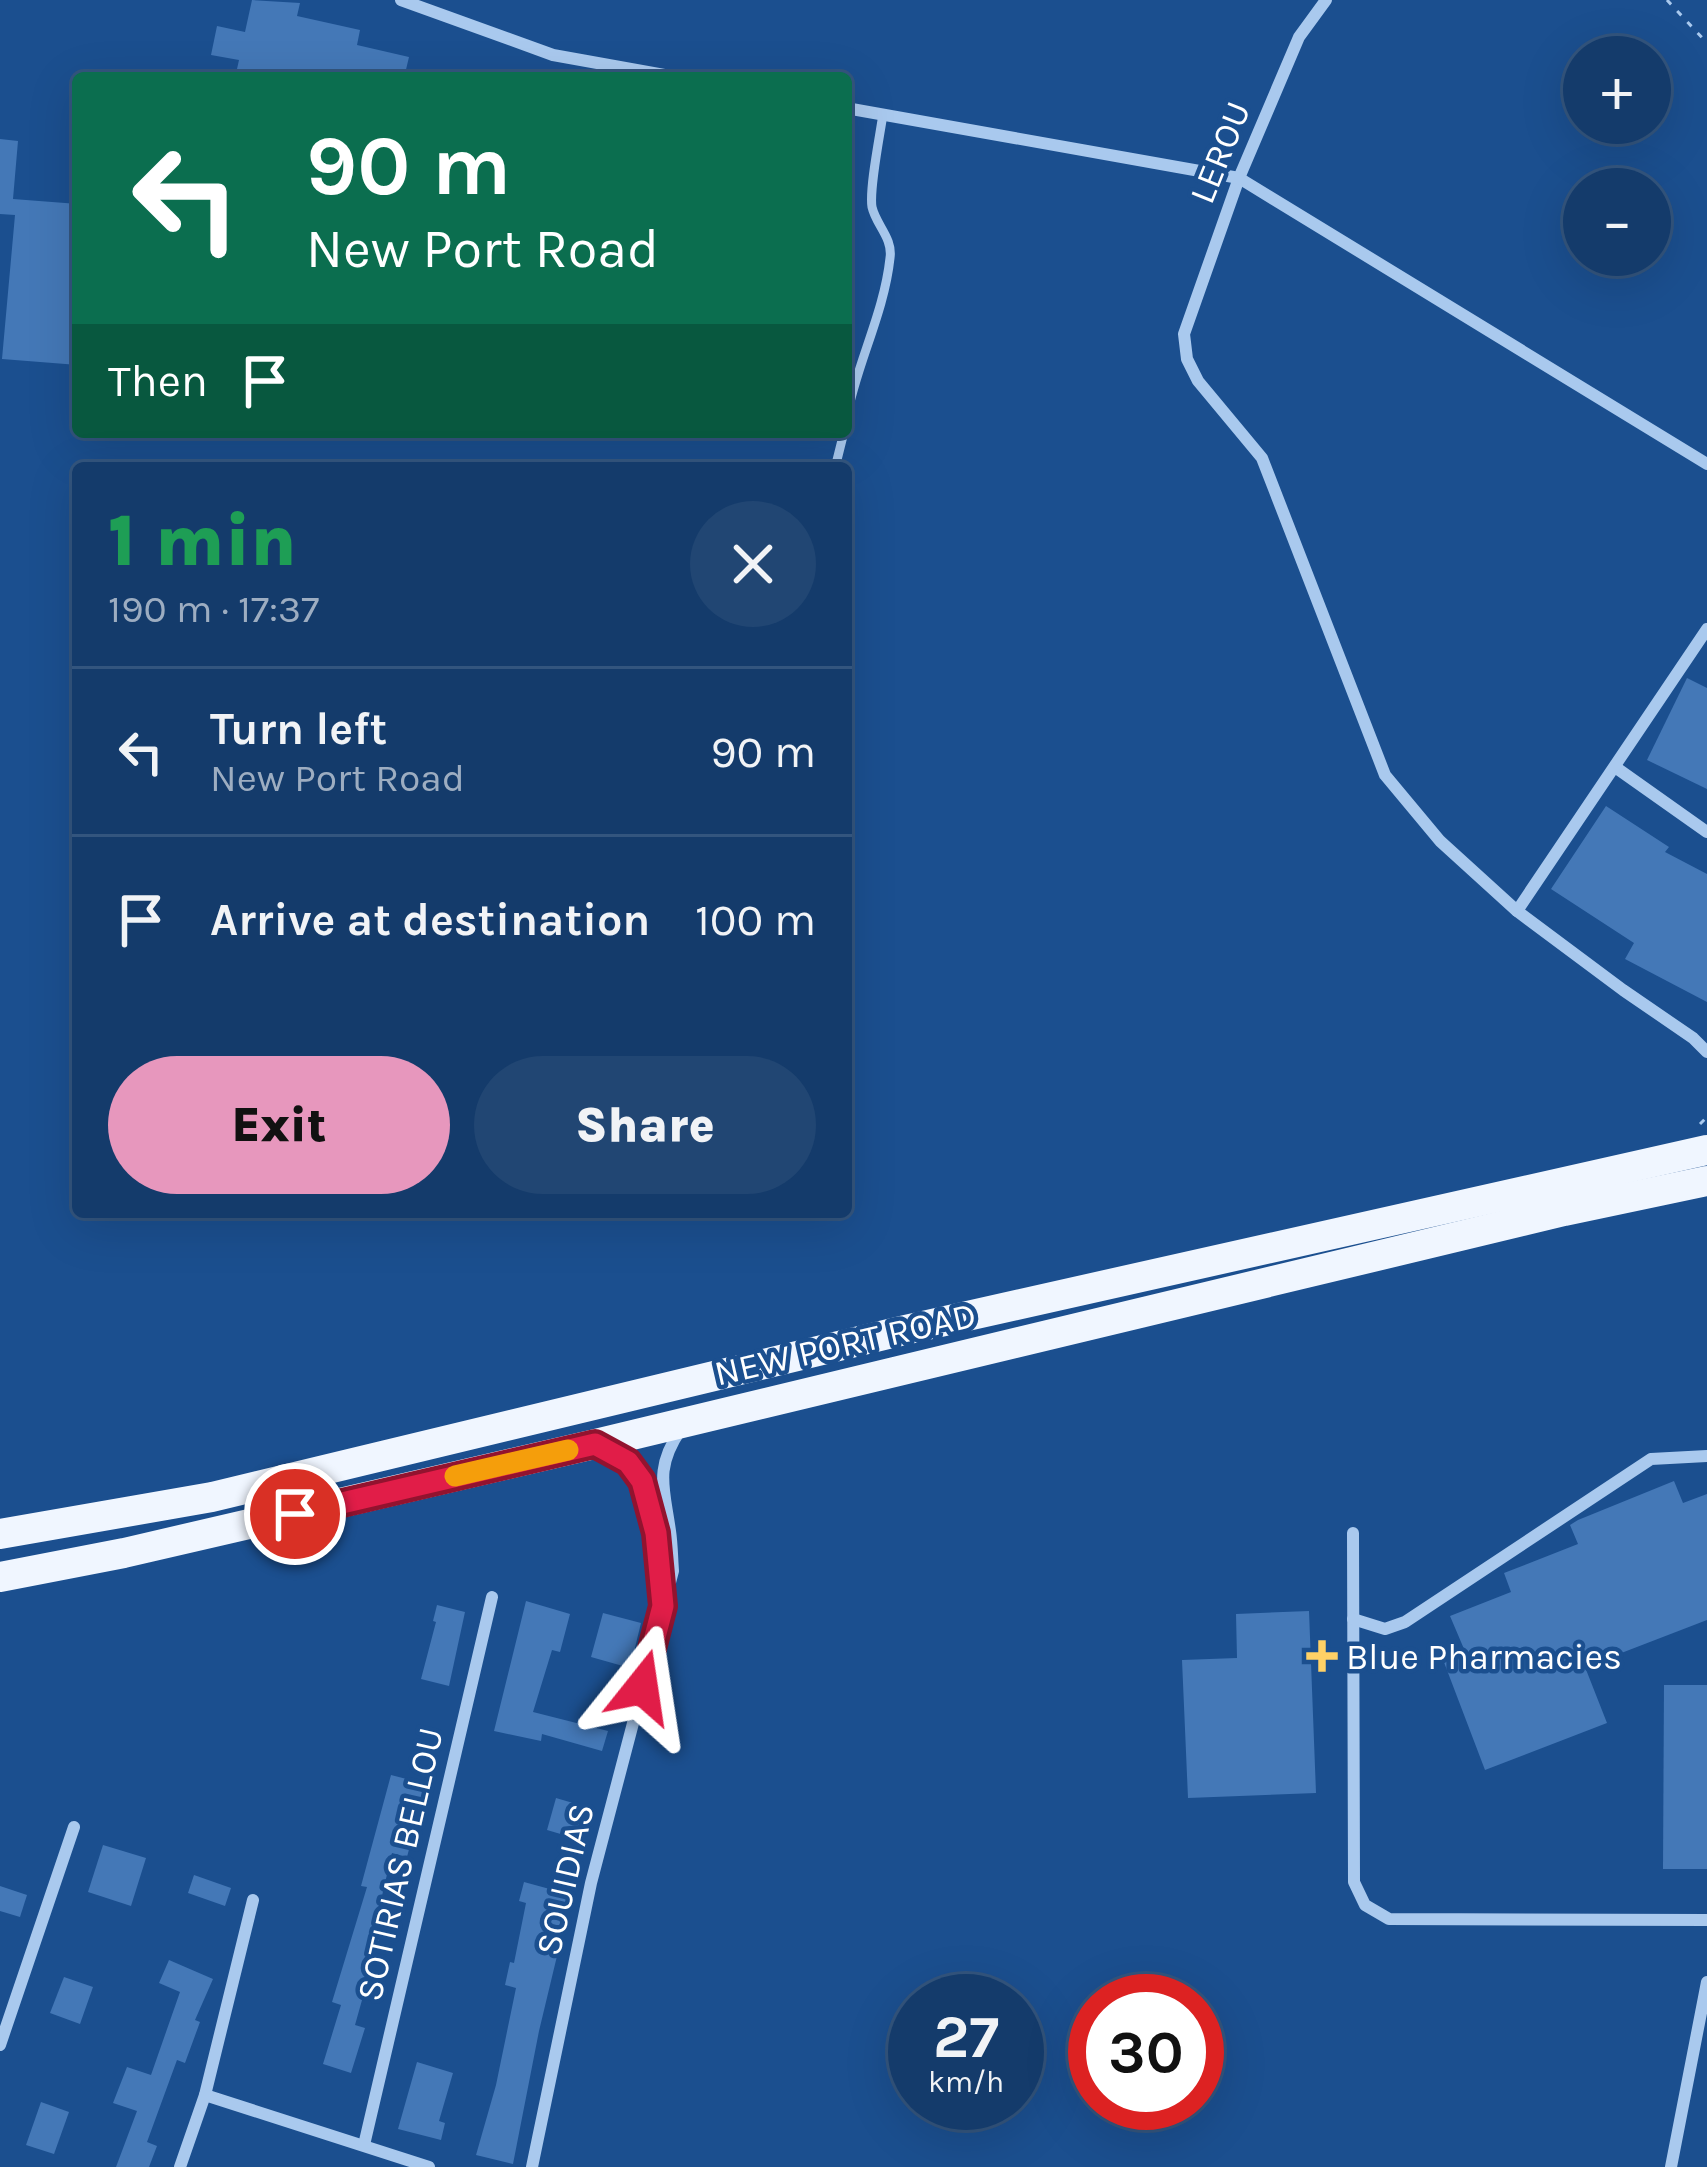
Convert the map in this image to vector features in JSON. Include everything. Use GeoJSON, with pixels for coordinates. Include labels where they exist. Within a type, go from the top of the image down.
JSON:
{"type":"FeatureCollection","features":[{"type":"Feature","properties":{"kind":"main road","name":"NEW PORT ROAD"},"geometry":{"type":"LineString","coordinates":[[0,1534],[212,1497],[905,1330],[1707,1150]]}},
{"type":"Feature","properties":{"kind":"main road","name":"NEW PORT ROAD"},"geometry":{"type":"LineString","coordinates":[[0,1577],[124,1553],[595,1444],[1564,1211],[1707,1181]]}},
{"type":"Feature","properties":{"kind":"street"},"geometry":{"type":"LineString","coordinates":[[400,0],[554,55],[648,72]]}},
{"type":"Feature","properties":{"kind":"street","name":"LEROU"},"geometry":{"type":"LineString","coordinates":[[1326,0],[1298,37],[1238,178],[1184,334],[1187,359],[1198,381],[1262,458],[1385,775],[1440,841],[1517,910]]}},
{"type":"Feature","properties":{"kind":"street"},"geometry":{"type":"LineString","coordinates":[[852,108],[1238,178],[1707,464]]}},
{"type":"Feature","properties":{"kind":"street"},"geometry":{"type":"LineString","coordinates":[[1707,629],[1517,910],[1707,1052]]}},
{"type":"Feature","properties":{"kind":"street"},"geometry":{"type":"LineString","coordinates":[[1615,767],[1707,832]]}},
{"type":"Feature","properties":{"kind":"street","name":"SOUIDIAS"},"geometry":{"type":"LineString","coordinates":[[532,2167],[591,1883],[673,1570],[661,1478],[667,1450],[687,1421]]}},
{"type":"Feature","properties":{"kind":"street","name":"SOUIDIAS"},"geometry":{"type":"LineString","coordinates":[[595,1444],[628,1462],[642,1481],[656,1533],[663,1606]]}},
{"type":"Feature","properties":{"kind":"street"},"geometry":{"type":"LineString","coordinates":[[1353,1618],[1385,1629],[1405,1622],[1651,1459],[1707,1456]]}},
{"type":"Feature","properties":{"kind":"street"},"geometry":{"type":"LineString","coordinates":[[1352,1533],[1354,1882],[1365,1905],[1389,1919],[1707,1920]]}},
{"type":"Feature","properties":{"kind":"street","name":"SOTIRIAS BELLOU"},"geometry":{"type":"LineString","coordinates":[[364,2145],[492,1597]]}},
{"type":"Feature","properties":{"kind":"street"},"geometry":{"type":"LineString","coordinates":[[0,2045],[74,1827]]}},
{"type":"Feature","properties":{"kind":"street"},"geometry":{"type":"LineString","coordinates":[[180,2167],[205,2095],[253,1900]]}},
{"type":"Feature","properties":{"kind":"street"},"geometry":{"type":"LineString","coordinates":[[1671,2167],[1707,1982]]}},
{"type":"Feature","properties":{"kind":"street"},"geometry":{"type":"LineString","coordinates":[[205,2095],[429,2167]]}},
{"type":"Feature","properties":{"kind":"lane"},"geometry":{"type":"LineString","coordinates":[[852,386],[892,252],[872,208],[883,114]]}},
{"type":"Feature","properties":{"kind":"path"},"geometry":{"type":"LineString","coordinates":[[1667,0],[1707,44]]}},
{"type":"Feature","properties":{"kind":"building"},"geometry":{"type":"Polygon","coordinates":[[[252,0],[300,3],[297,16],[360,30],[357,45],[409,57],[405,72],[236,72],[239,60],[211,55],[217,26],[245,32],[252,0]]]}},
{"type":"Feature","properties":{"kind":"building"},"geometry":{"type":"Polygon","coordinates":[[[0,139],[18,141],[13,199],[72,204],[72,365],[2,359],[15,215],[0,214],[0,139]]]}},
{"type":"Feature","properties":{"kind":"building"},"geometry":{"type":"Polygon","coordinates":[[[1687,678],[1707,688],[1707,789],[1647,760],[1687,678]]]}},
{"type":"Feature","properties":{"kind":"building"},"geometry":{"type":"Polygon","coordinates":[[[1606,806],[1669,847],[1665,852],[1707,874],[1707,1002],[1625,959],[1634,943],[1551,889],[1606,806]]]}},
{"type":"Feature","properties":{"kind":"building"},"geometry":{"type":"Polygon","coordinates":[[[1674,1481],[1683,1503],[1707,1494],[1707,1620],[1585,1667],[1607,1723],[1485,1770],[1442,1657],[1464,1649],[1450,1616],[1511,1592],[1504,1573],[1578,1544],[1570,1525],[1578,1520],[1674,1481]]]}},
{"type":"Feature","properties":{"kind":"building"},"geometry":{"type":"Polygon","coordinates":[[[526,1601],[570,1614],[560,1652],[552,1650],[533,1712],[608,1731],[602,1751],[542,1734],[541,1741],[494,1731],[526,1601]]]}},
{"type":"Feature","properties":{"kind":"building"},"geometry":{"type":"Polygon","coordinates":[[[437,1605],[465,1612],[449,1686],[421,1679],[437,1605]]]}},
{"type":"Feature","properties":{"kind":"building"},"geometry":{"type":"Polygon","coordinates":[[[1309,1611],[1316,1793],[1188,1798],[1182,1660],[1237,1658],[1236,1614],[1309,1611]]]}},
{"type":"Feature","properties":{"kind":"building"},"geometry":{"type":"Polygon","coordinates":[[[603,1613],[641,1623],[630,1668],[591,1657],[603,1613]]]}},
{"type":"Feature","properties":{"kind":"building"},"geometry":{"type":"Polygon","coordinates":[[[1664,1685],[1707,1685],[1707,1869],[1663,1869],[1664,1685]]]}},
{"type":"Feature","properties":{"kind":"building"},"geometry":{"type":"Polygon","coordinates":[[[391,1775],[426,1784],[407,1857],[392,1853],[378,1913],[393,1917],[388,1938],[380,1936],[355,2025],[365,2028],[351,2073],[323,2064],[341,2005],[332,2002],[367,1887],[361,1886],[391,1775]]]}},
{"type":"Feature","properties":{"kind":"building"},"geometry":{"type":"Polygon","coordinates":[[[556,1798],[590,1808],[581,1840],[547,1830],[556,1798]]]}},
{"type":"Feature","properties":{"kind":"building"},"geometry":{"type":"Polygon","coordinates":[[[103,1845],[146,1858],[131,1906],[88,1892],[103,1845]]]}},
{"type":"Feature","properties":{"kind":"building"},"geometry":{"type":"Polygon","coordinates":[[[194,1875],[231,1888],[225,1906],[188,1893],[194,1875]]]}},
{"type":"Feature","properties":{"kind":"building"},"geometry":{"type":"Polygon","coordinates":[[[524,1882],[568,1894],[513,2164],[476,2155],[516,1988],[505,1985],[526,1903],[519,1901],[524,1882]]]}},
{"type":"Feature","properties":{"kind":"building"},"geometry":{"type":"Polygon","coordinates":[[[0,1886],[27,1895],[20,1917],[0,1911],[0,1886]]]}},
{"type":"Feature","properties":{"kind":"building"},"geometry":{"type":"Polygon","coordinates":[[[169,1960],[213,1979],[195,2020],[200,2022],[185,2063],[177,2060],[147,2142],[157,2146],[149,2167],[116,2167],[137,2111],[113,2103],[127,2067],[151,2075],[180,1992],[159,1983],[169,1960]]]}},
{"type":"Feature","properties":{"kind":"building"},"geometry":{"type":"Polygon","coordinates":[[[64,1977],[93,1987],[80,2024],[50,2013],[64,1977]]]}},
{"type":"Feature","properties":{"kind":"building"},"geometry":{"type":"Polygon","coordinates":[[[417,2062],[453,2073],[439,2121],[445,2123],[441,2140],[398,2129],[417,2062]]]}},
{"type":"Feature","properties":{"kind":"building"},"geometry":{"type":"Polygon","coordinates":[[[41,2102],[69,2112],[54,2154],[26,2145],[41,2102]]]}},
{"type":"Feature","properties":{"kind":"slow traffic"},"geometry":{"type":"LineString","coordinates":[[455,1476],[568,1450]]}},
{"type":"Feature","properties":{"kind":"place","name":"Blue Pharmacies"},"geometry":{"type":"Point","coordinates":[1322,1656]}},
{"type":"Feature","properties":{"kind":"route"},"geometry":{"type":"LineString","coordinates":[[295,1514],[595,1444],[628,1462],[642,1481],[656,1533],[663,1606],[642,1687]]}}]}
